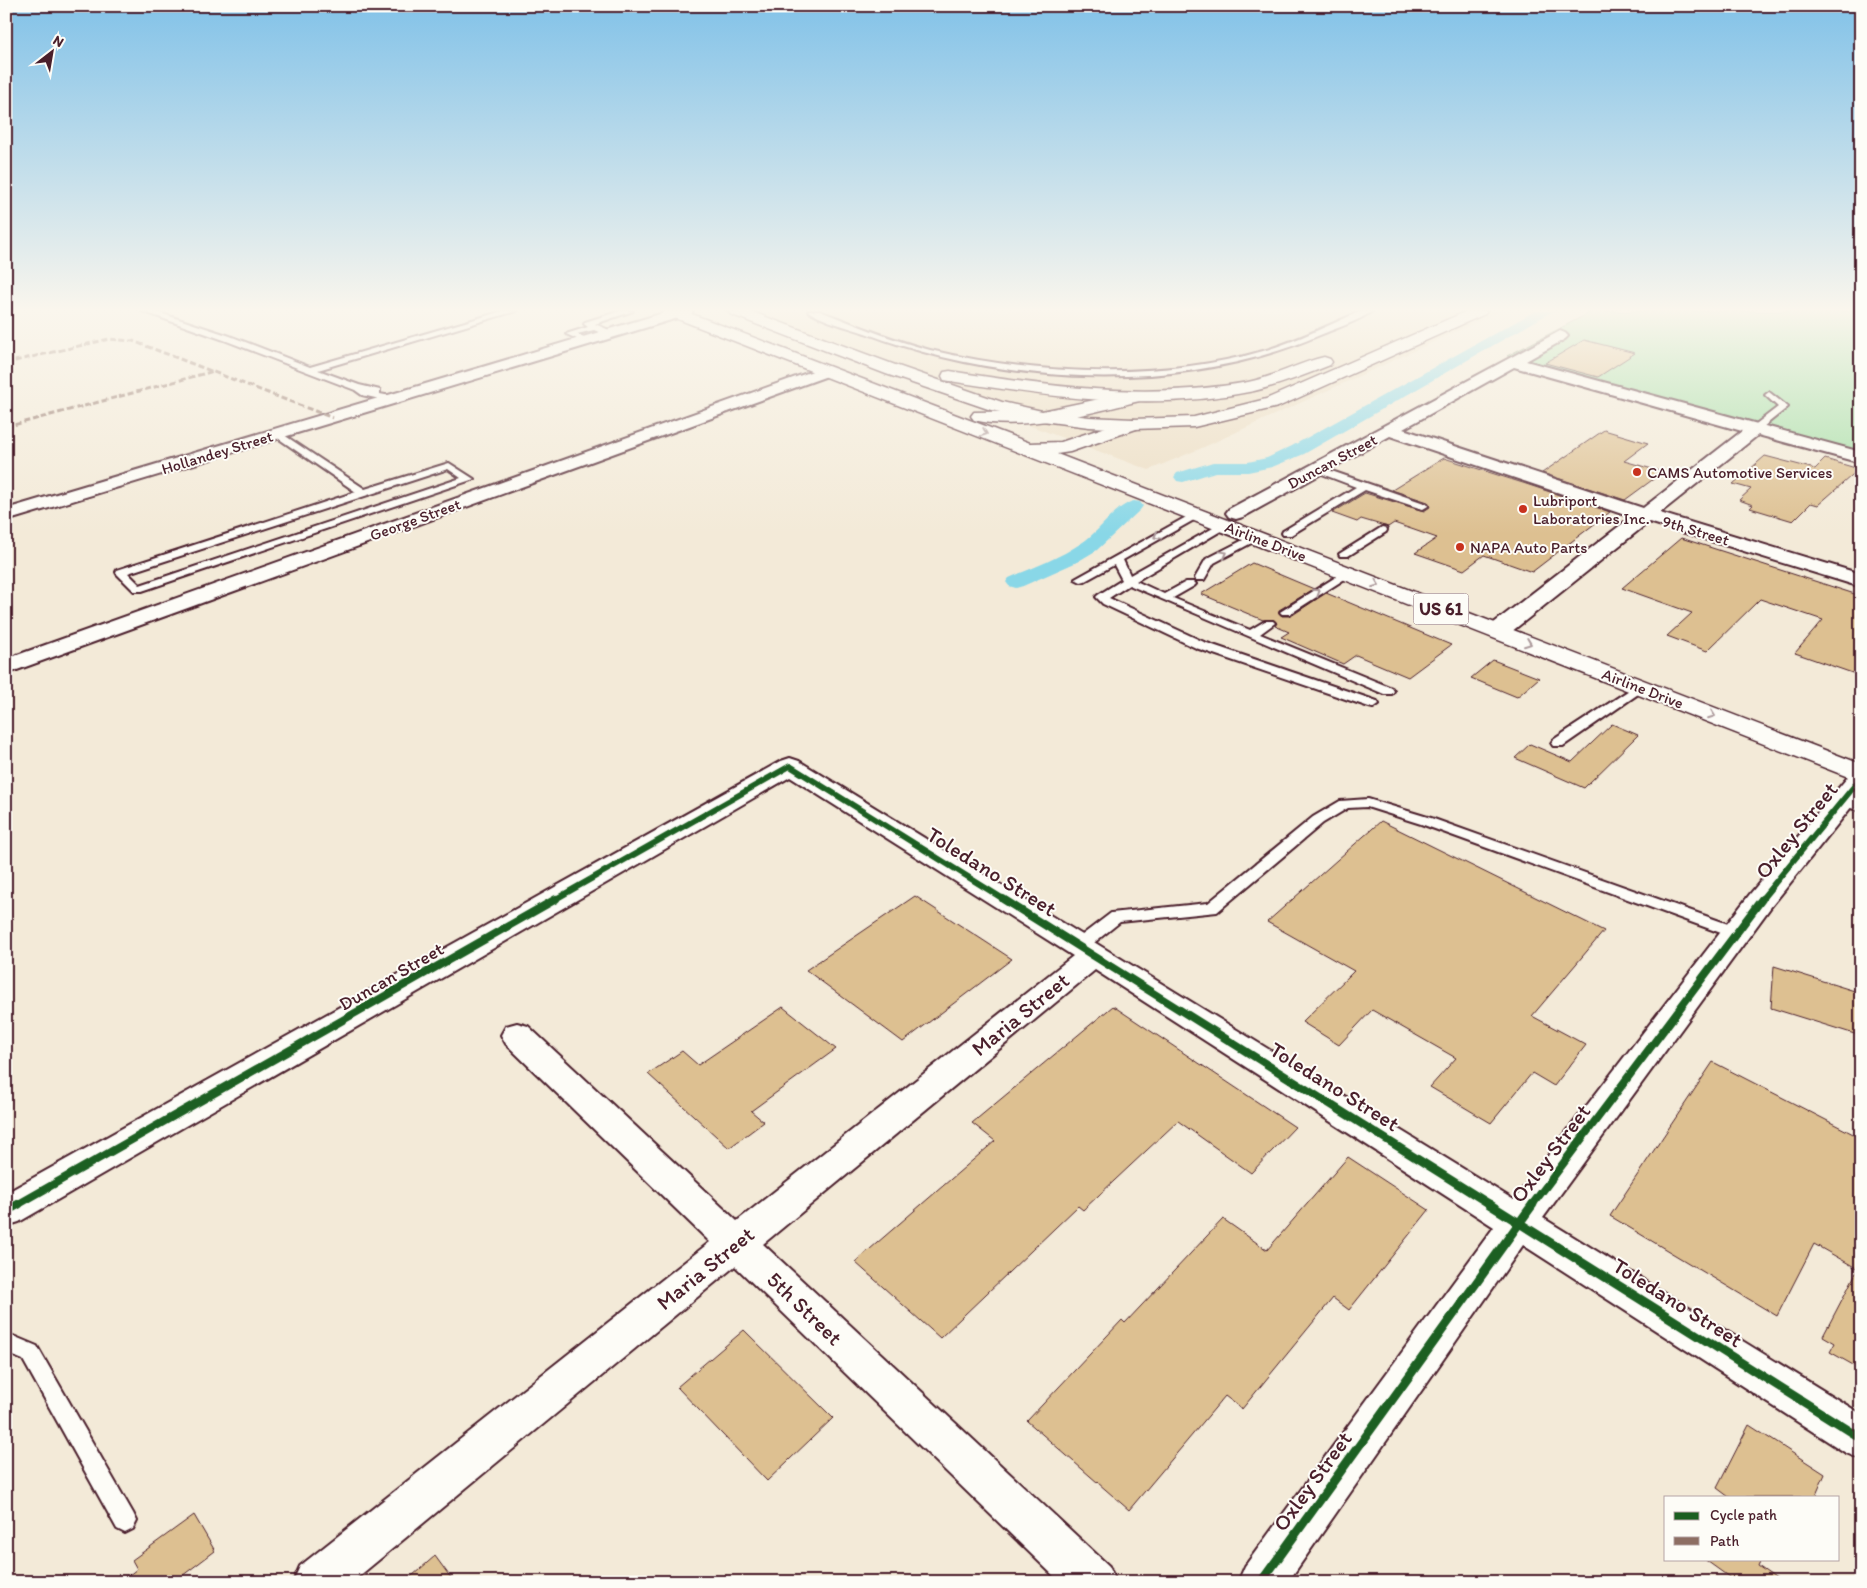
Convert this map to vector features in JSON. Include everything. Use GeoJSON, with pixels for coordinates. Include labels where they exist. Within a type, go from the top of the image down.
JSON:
{"type":"FeatureCollection","features":[{"type":"Feature","properties":{"kind":"main road","name":"Airline Drive"},"geometry":{"type":"LineString","coordinates":[[858,385],[1197,514],[1231,519],[1287,532],[1346,564]]}},
{"type":"Feature","properties":{"kind":"main road","name":"Airline Drive"},"geometry":{"type":"LineString","coordinates":[[899,385],[1063,448],[1104,453],[1231,519],[1255,537],[1346,564],[1505,626],[1861,753]]}},
{"type":"Feature","properties":{"kind":"main road"},"geometry":{"type":"LineString","coordinates":[[936,385],[997,406],[1042,416],[1089,422],[1133,424],[1194,422],[1272,403],[1312,385]]}},
{"type":"Feature","properties":{"kind":"main road"},"geometry":{"type":"LineString","coordinates":[[1006,385],[1133,397],[1207,393],[1256,385]]}},
{"type":"Feature","properties":{"kind":"main road"},"geometry":{"type":"LineString","coordinates":[[980,416],[1010,418],[1042,416],[1133,397]]}},
{"type":"Feature","properties":{"kind":"main road"},"geometry":{"type":"LineString","coordinates":[[1020,448],[1063,448],[1104,453],[1133,424]]}},
{"type":"Feature","properties":{"kind":"main road","name":"Airline Drive"},"geometry":{"type":"LineString","coordinates":[[1505,626],[1640,687],[1856,790]]}},
{"type":"Feature","properties":{"kind":"street","name":"Hollandey Street"},"geometry":{"type":"LineString","coordinates":[[6,515],[437,385]]}},
{"type":"Feature","properties":{"kind":"street","name":"George Street"},"geometry":{"type":"LineString","coordinates":[[6,667],[788,385]]}},
{"type":"Feature","properties":{"kind":"street","name":"Duncan Street"},"geometry":{"type":"LineString","coordinates":[[1231,519],[1317,469],[1471,385]]}},
{"type":"Feature","properties":{"kind":"street"},"geometry":{"type":"LineString","coordinates":[[1597,385],[1861,458]]}},
{"type":"Feature","properties":{"kind":"street"},"geometry":{"type":"LineString","coordinates":[[1505,626],[1756,429]]}},
{"type":"Feature","properties":{"kind":"street","name":"9th Street"},"geometry":{"type":"LineString","coordinates":[[1390,430],[1861,582]]}},
{"type":"Feature","properties":{"kind":"street","name":"Duncan Street"},"geometry":{"type":"LineString","coordinates":[[6,1211],[790,766]]}},
{"type":"Feature","properties":{"kind":"street","name":"Toledano Street"},"geometry":{"type":"LineString","coordinates":[[790,766],[1861,1438]]}},
{"type":"Feature","properties":{"kind":"street","name":"Oxley Street"},"geometry":{"type":"LineString","coordinates":[[1261,1582],[1519,1222],[1737,933],[1856,790]]}},
{"type":"Feature","properties":{"kind":"street","name":"Maria Street"},"geometry":{"type":"LineString","coordinates":[[316,1582],[737,1243],[1086,950]]}},
{"type":"Feature","properties":{"kind":"street","name":"5th Street"},"geometry":{"type":"LineString","coordinates":[[517,1035],[1093,1582]]}},
{"type":"Feature","properties":{"kind":"lane"},"geometry":{"type":"LineString","coordinates":[[351,385],[377,392],[376,394],[393,400]]}},
{"type":"Feature","properties":{"kind":"lane"},"geometry":{"type":"LineString","coordinates":[[1756,429],[1784,407],[1769,395]]}},
{"type":"Feature","properties":{"kind":"lane"},"geometry":{"type":"LineString","coordinates":[[278,434],[364,494]]}},
{"type":"Feature","properties":{"kind":"lane"},"geometry":{"type":"LineString","coordinates":[[449,466],[469,479],[138,589],[121,572],[130,569],[364,494],[449,466]]}},
{"type":"Feature","properties":{"kind":"lane"},"geometry":{"type":"LineString","coordinates":[[1317,469],[1424,506]]}},
{"type":"Feature","properties":{"kind":"lane"},"geometry":{"type":"LineString","coordinates":[[1287,532],[1364,486]]}},
{"type":"Feature","properties":{"kind":"lane"},"geometry":{"type":"LineString","coordinates":[[1081,579],[1197,514]]}},
{"type":"Feature","properties":{"kind":"lane"},"geometry":{"type":"LineString","coordinates":[[1231,519],[1102,597],[1107,602],[1200,645],[1373,704]]}},
{"type":"Feature","properties":{"kind":"lane"},"geometry":{"type":"LineString","coordinates":[[1286,612],[1346,564],[1382,530]]}},
{"type":"Feature","properties":{"kind":"lane"},"geometry":{"type":"LineString","coordinates":[[1164,598],[1195,581],[1210,562],[1255,537]]}},
{"type":"Feature","properties":{"kind":"lane"},"geometry":{"type":"LineString","coordinates":[[1117,559],[1128,581],[1164,598],[1388,691]]}},
{"type":"Feature","properties":{"kind":"lane"},"geometry":{"type":"LineString","coordinates":[[1251,634],[1269,623]]}},
{"type":"Feature","properties":{"kind":"lane"},"geometry":{"type":"LineString","coordinates":[[1558,743],[1640,687]]}},
{"type":"Feature","properties":{"kind":"lane"},"geometry":{"type":"LineString","coordinates":[[1086,950],[1116,917],[1212,908],[1318,820],[1345,804],[1368,803],[1426,821],[1737,933]]}},
{"type":"Feature","properties":{"kind":"lane"},"geometry":{"type":"LineString","coordinates":[[6,1343],[30,1353],[125,1521]]}},
{"type":"Feature","properties":{"kind":"shaded area"},"geometry":{"type":"Polygon","coordinates":[[[920,385],[1339,385],[1149,470],[920,385]]]}},
{"type":"Feature","properties":{"kind":"green space"},"geometry":{"type":"Polygon","coordinates":[[[1613,385],[1861,385],[1861,453],[1613,385]]]}},
{"type":"Feature","properties":{"kind":"building"},"geometry":{"type":"Polygon","coordinates":[[[1604,430],[1648,443],[1624,461],[1663,472],[1625,500],[1542,473],[1604,430]]]}},
{"type":"Feature","properties":{"kind":"building"},"geometry":{"type":"Polygon","coordinates":[[[1765,456],[1815,469],[1825,459],[1859,469],[1818,505],[1811,503],[1793,521],[1750,508],[1753,505],[1739,500],[1751,489],[1733,484],[1765,456]]]}},
{"type":"Feature","properties":{"kind":"building","name":"Lubriport Laboratories Inc."},"geometry":{"type":"Polygon","coordinates":[[[1444,458],[1610,512],[1532,572],[1484,555],[1464,570],[1415,553],[1437,538],[1394,523],[1388,527],[1361,519],[1357,522],[1332,513],[1365,493],[1424,511],[1430,507],[1428,502],[1392,490],[1444,458]]]}},
{"type":"Feature","properties":{"kind":"building"},"geometry":{"type":"Polygon","coordinates":[[[1681,538],[1861,596],[1861,676],[1795,653],[1823,620],[1760,599],[1707,651],[1667,636],[1692,613],[1622,588],[1681,538]]]}},
{"type":"Feature","properties":{"kind":"building"},"geometry":{"type":"Polygon","coordinates":[[[1252,563],[1314,589],[1279,610],[1282,616],[1291,616],[1326,593],[1451,645],[1408,677],[1356,655],[1343,664],[1281,637],[1289,632],[1275,626],[1277,623],[1274,620],[1263,620],[1201,594],[1252,563]]]}},
{"type":"Feature","properties":{"kind":"building"},"geometry":{"type":"Polygon","coordinates":[[[1493,660],[1539,678],[1517,697],[1471,678],[1493,660]]]}},
{"type":"Feature","properties":{"kind":"building"},"geometry":{"type":"Polygon","coordinates":[[[1612,724],[1638,735],[1584,788],[1515,758],[1530,744],[1572,762],[1612,724]]]}},
{"type":"Feature","properties":{"kind":"building"},"geometry":{"type":"Polygon","coordinates":[[[1381,821],[1604,931],[1532,1016],[1586,1045],[1554,1086],[1532,1073],[1491,1123],[1430,1087],[1456,1058],[1372,1010],[1339,1045],[1302,1022],[1354,971],[1267,922],[1381,821]]]}},
{"type":"Feature","properties":{"kind":"building"},"geometry":{"type":"Polygon","coordinates":[[[915,896],[1012,959],[903,1042],[806,970],[915,896]]]}},
{"type":"Feature","properties":{"kind":"building"},"geometry":{"type":"Polygon","coordinates":[[[1774,966],[1861,993],[1861,1036],[1771,1008],[1774,966]]]}},
{"type":"Feature","properties":{"kind":"building"},"geometry":{"type":"Polygon","coordinates":[[[1113,1006],[1295,1127],[1251,1173],[1178,1121],[1083,1210],[1078,1206],[940,1338],[855,1262],[995,1141],[972,1123],[1113,1006]]]}},
{"type":"Feature","properties":{"kind":"building"},"geometry":{"type":"Polygon","coordinates":[[[783,1007],[836,1049],[751,1111],[764,1122],[729,1148],[648,1074],[682,1051],[698,1065],[783,1007]]]}},
{"type":"Feature","properties":{"kind":"building"},"geometry":{"type":"Polygon","coordinates":[[[1713,1062],[1861,1138],[1861,1355],[1855,1366],[1830,1352],[1835,1343],[1823,1336],[1858,1269],[1814,1244],[1777,1316],[1610,1216],[1713,1062]]]}},
{"type":"Feature","properties":{"kind":"building"},"geometry":{"type":"Polygon","coordinates":[[[1348,1157],[1429,1210],[1349,1310],[1333,1298],[1242,1409],[1225,1396],[1129,1510],[1027,1421],[1122,1320],[1125,1323],[1223,1219],[1267,1250],[1348,1157]]]}},
{"type":"Feature","properties":{"kind":"building"},"geometry":{"type":"Polygon","coordinates":[[[744,1330],[833,1418],[767,1481],[677,1387],[744,1330]]]}},
{"type":"Feature","properties":{"kind":"building"},"geometry":{"type":"Polygon","coordinates":[[[1749,1425],[1825,1474],[1815,1496],[1728,1496],[1717,1488],[1749,1425]]]}},
{"type":"Feature","properties":{"kind":"building"},"geometry":{"type":"Polygon","coordinates":[[[194,1515],[215,1551],[174,1582],[120,1582],[137,1569],[132,1560],[194,1515]]]}},
{"type":"Feature","properties":{"kind":"building"},"geometry":{"type":"Polygon","coordinates":[[[435,1556],[454,1582],[405,1582],[435,1556]]]}},
{"type":"Feature","properties":{"kind":"building"},"geometry":{"type":"Polygon","coordinates":[[[1705,1560],[1761,1560],[1758,1566],[1781,1582],[1736,1582],[1705,1560]]]}},
{"type":"Feature","properties":{"kind":"waterway"},"geometry":{"type":"LineString","coordinates":[[1183,477],[1213,467],[1248,467],[1272,462],[1298,450],[1414,385]]}},
{"type":"Feature","properties":{"kind":"waterway"},"geometry":{"type":"LineString","coordinates":[[1016,582],[1070,558],[1091,546],[1134,506]]}},
{"type":"Feature","properties":{"kind":"marked path"},"geometry":{"type":"LineString","coordinates":[[6,427],[162,385]]}},
{"type":"Feature","properties":{"kind":"marked path"},"geometry":{"type":"LineString","coordinates":[[248,385],[333,418]]}},
{"type":"Feature","properties":{"kind":"cycle path"},"geometry":{"type":"LineString","coordinates":[[6,1211],[790,766],[1861,1438]]}},
{"type":"Feature","properties":{"kind":"cycle path"},"geometry":{"type":"LineString","coordinates":[[1261,1582],[1519,1222],[1760,901],[1861,778]]}},
{"type":"Feature","properties":{"kind":"place","name":"CAMS Automotive Services"},"geometry":{"type":"Point","coordinates":[1637,472]}},
{"type":"Feature","properties":{"kind":"place","name":"Lubriport Laboratories Inc."},"geometry":{"type":"Point","coordinates":[1523,509]}},
{"type":"Feature","properties":{"kind":"place","name":"NAPA Auto Parts"},"geometry":{"type":"Point","coordinates":[1460,547]}}]}
